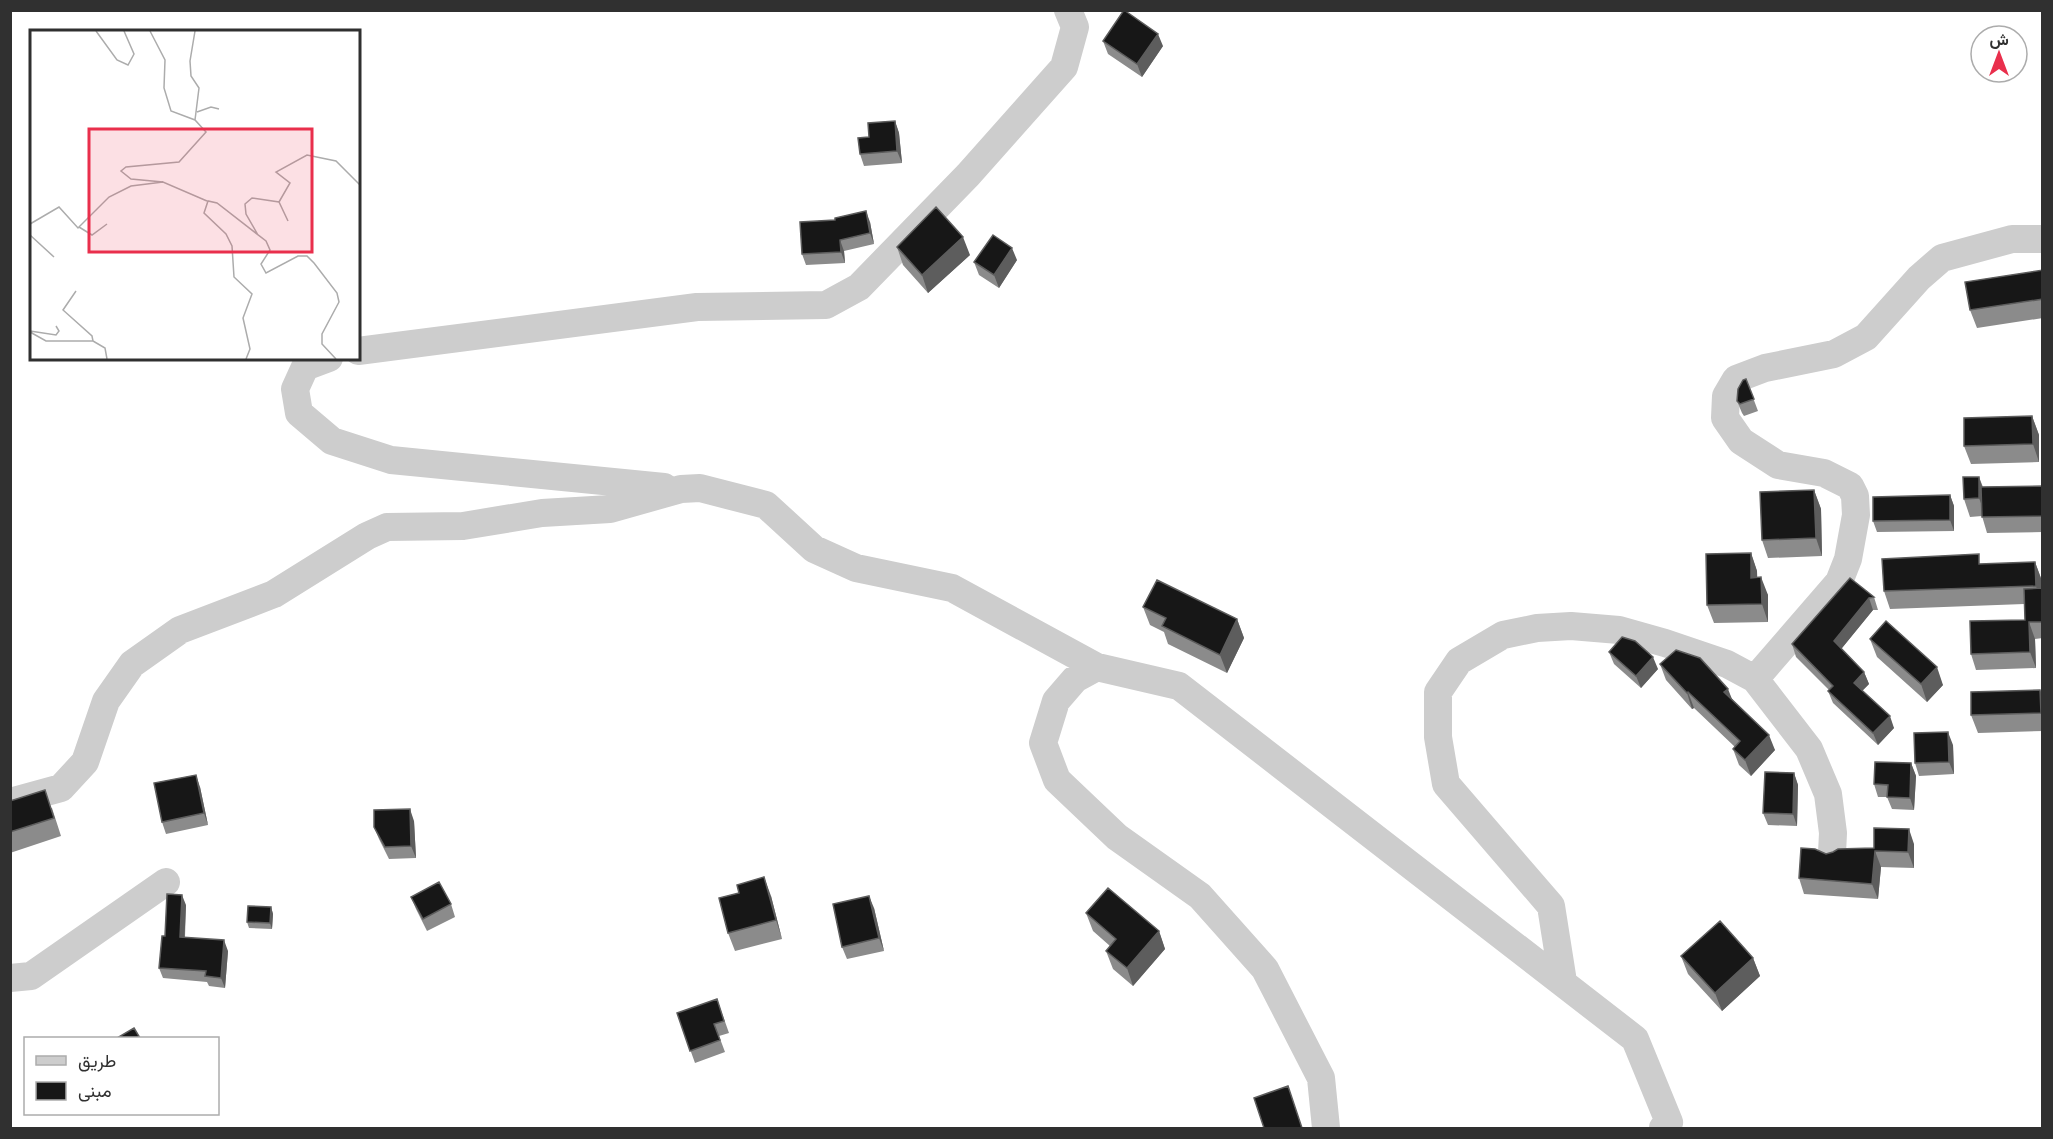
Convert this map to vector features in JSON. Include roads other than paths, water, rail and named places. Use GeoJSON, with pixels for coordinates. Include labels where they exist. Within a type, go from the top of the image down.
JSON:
{"type":"FeatureCollection","features":[{"type":"Feature","properties":{"kind":"street"},"geometry":{"type":"LineString","coordinates":[[360,351],[698,307],[826,305],[859,287],[968,175],[1064,67],[1075,27],[1068,10]]}},
{"type":"Feature","properties":{"kind":"street"},"geometry":{"type":"LineString","coordinates":[[1755,680],[1839,582],[1848,559],[1856,515],[1855,496],[1850,486],[1824,473],[1778,465],[1741,441],[1725,418],[1726,396],[1737,379],[1765,368],[1834,354],[1866,337],[1919,278],[1942,258],[2012,239],[2043,239]]}},
{"type":"Feature","properties":{"kind":"street"},"geometry":{"type":"LineString","coordinates":[[324,360],[305,367],[295,389],[299,413],[332,441],[391,460],[681,489],[700,488],[766,505],[814,549],[856,568],[952,588],[1097,667],[1179,686],[1635,1039],[1669,1122],[1663,1128]]}},
{"type":"Feature","properties":{"kind":"street"},"geometry":{"type":"LineString","coordinates":[[10,802],[62,788],[85,762],[106,701],[132,664],[180,630],[274,594],[367,536],[387,527],[463,526],[542,513],[610,509],[681,489]]}},
{"type":"Feature","properties":{"kind":"street"},"geometry":{"type":"LineString","coordinates":[[1563,982],[1551,906],[1446,784],[1438,737],[1438,692],[1459,661],[1503,635],[1538,628],[1571,626],[1619,630],[1727,664],[1755,680],[1809,749],[1828,794],[1833,833],[1832,853]]}},
{"type":"Feature","properties":{"kind":"street"},"geometry":{"type":"LineString","coordinates":[[1097,667],[1075,679],[1056,701],[1042,743],[1057,780],[1117,837],[1200,896],[1265,969],[1321,1078],[1326,1128]]}},
{"type":"Feature","properties":{"kind":"street"},"geometry":{"type":"LineString","coordinates":[[10,978],[31,976],[166,882]]}}]}
